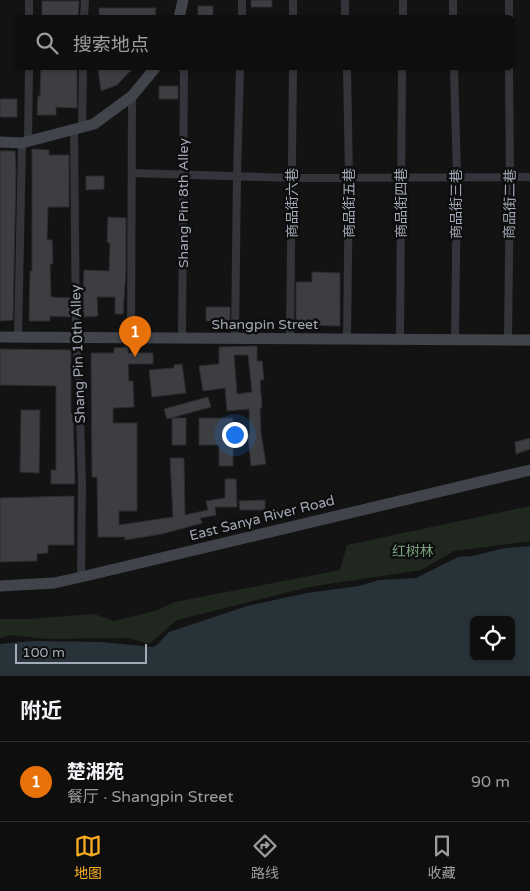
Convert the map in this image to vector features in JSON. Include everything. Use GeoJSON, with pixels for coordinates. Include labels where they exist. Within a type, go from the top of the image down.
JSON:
{"type":"FeatureCollection","features":[{"type":"Feature","properties":{"kind":"street"},"geometry":{"type":"LineString","coordinates":[[29,0],[29,15]]}},
{"type":"Feature","properties":{"kind":"street"},"geometry":{"type":"LineString","coordinates":[[84,15],[85,0]]}},
{"type":"Feature","properties":{"kind":"street"},"geometry":{"type":"LineString","coordinates":[[180,15],[183,0]]}},
{"type":"Feature","properties":{"kind":"street"},"geometry":{"type":"LineString","coordinates":[[242,0],[242,15]]}},
{"type":"Feature","properties":{"kind":"street"},"geometry":{"type":"LineString","coordinates":[[293,0],[293,15]]}},
{"type":"Feature","properties":{"kind":"street"},"geometry":{"type":"LineString","coordinates":[[345,0],[345,15]]}},
{"type":"Feature","properties":{"kind":"street"},"geometry":{"type":"LineString","coordinates":[[402,15],[403,0]]}},
{"type":"Feature","properties":{"kind":"street"},"geometry":{"type":"LineString","coordinates":[[453,0],[453,15]]}},
{"type":"Feature","properties":{"kind":"street"},"geometry":{"type":"LineString","coordinates":[[509,0],[509,15]]}},
{"type":"Feature","properties":{"kind":"street"},"geometry":{"type":"LineString","coordinates":[[18,337],[28,70]]}},
{"type":"Feature","properties":{"kind":"street","name":"Shang Pin 10th Alley"},"geometry":{"type":"LineString","coordinates":[[81,577],[80,382],[76,338],[78,129],[83,70]]}},
{"type":"Feature","properties":{"kind":"street"},"geometry":{"type":"LineString","coordinates":[[0,142],[25,142],[94,124],[132,96],[154,70]]}},
{"type":"Feature","properties":{"kind":"street","name":"Shang Pin 8th Alley"},"geometry":{"type":"LineString","coordinates":[[182,338],[183,70]]}},
{"type":"Feature","properties":{"kind":"street"},"geometry":{"type":"LineString","coordinates":[[235,338],[240,70]]}},
{"type":"Feature","properties":{"kind":"street","name":"商品街六巷"},"geometry":{"type":"LineString","coordinates":[[290,339],[293,70]]}},
{"type":"Feature","properties":{"kind":"street","name":"商品街五巷"},"geometry":{"type":"LineString","coordinates":[[347,70],[349,177],[348,339]]}},
{"type":"Feature","properties":{"kind":"street","name":"商品街四巷"},"geometry":{"type":"LineString","coordinates":[[400,339],[402,70]]}},
{"type":"Feature","properties":{"kind":"street","name":"商品街三巷"},"geometry":{"type":"LineString","coordinates":[[454,70],[456,176],[455,340]]}},
{"type":"Feature","properties":{"kind":"street","name":"商品街二巷"},"geometry":{"type":"LineString","coordinates":[[508,340],[509,70]]}},
{"type":"Feature","properties":{"kind":"street"},"geometry":{"type":"LineString","coordinates":[[131,338],[132,96]]}},
{"type":"Feature","properties":{"kind":"street"},"geometry":{"type":"LineString","coordinates":[[132,173],[292,178],[530,177]]}},
{"type":"Feature","properties":{"kind":"street","name":"Shangpin Street"},"geometry":{"type":"LineString","coordinates":[[0,337],[530,340]]}},
{"type":"Feature","properties":{"kind":"street","name":"East Sanya River Road"},"geometry":{"type":"LineString","coordinates":[[0,586],[54,583],[530,470]]}},
{"type":"Feature","properties":{"kind":"green space","name":"红树林"},"geometry":{"type":"Polygon","coordinates":[[[530,506],[530,541],[454,551],[421,570],[309,587],[177,620],[149,644],[128,638],[47,639],[12,635],[0,638],[0,619],[29,619],[94,614],[114,621],[155,611],[175,602],[340,570],[347,545],[530,506]]]}},
{"type":"Feature","properties":{"kind":"shaded area"},"geometry":{"type":"Polygon","coordinates":[[[530,546],[530,676],[0,676],[0,644],[33,641],[101,642],[153,647],[169,632],[247,606],[307,593],[359,586],[379,580],[416,578],[458,557],[472,556],[505,548],[530,546]]]}},
{"type":"Feature","properties":{"kind":"building"},"geometry":{"type":"Polygon","coordinates":[[[251,0],[272,0],[272,7],[251,7],[251,0]]]}},
{"type":"Feature","properties":{"kind":"building"},"geometry":{"type":"Polygon","coordinates":[[[42,1],[79,1],[78,15],[42,15],[42,1]]]}},
{"type":"Feature","properties":{"kind":"building"},"geometry":{"type":"Polygon","coordinates":[[[198,6],[213,6],[213,15],[198,15],[198,6]]]}},
{"type":"Feature","properties":{"kind":"building"},"geometry":{"type":"Polygon","coordinates":[[[99,8],[156,8],[155,15],[99,15],[99,8]]]}},
{"type":"Feature","properties":{"kind":"building"},"geometry":{"type":"Polygon","coordinates":[[[41,70],[77,70],[77,108],[56,107],[56,115],[37,115],[38,96],[40,96],[41,70]]]}},
{"type":"Feature","properties":{"kind":"building"},"geometry":{"type":"Polygon","coordinates":[[[98,70],[131,70],[117,85],[101,91],[98,70]]]}},
{"type":"Feature","properties":{"kind":"building"},"geometry":{"type":"Polygon","coordinates":[[[159,86],[178,86],[178,99],[159,99],[159,86]]]}},
{"type":"Feature","properties":{"kind":"building"},"geometry":{"type":"Polygon","coordinates":[[[0,99],[17,99],[17,117],[0,117],[0,99]]]}},
{"type":"Feature","properties":{"kind":"building"},"geometry":{"type":"Polygon","coordinates":[[[32,149],[49,150],[49,155],[69,155],[69,207],[48,207],[47,240],[52,240],[53,264],[50,264],[51,297],[70,298],[70,317],[50,316],[50,321],[29,321],[30,271],[32,271],[32,149]]]}},
{"type":"Feature","properties":{"kind":"building"},"geometry":{"type":"Polygon","coordinates":[[[0,151],[15,151],[16,172],[13,320],[0,321],[0,151]]]}},
{"type":"Feature","properties":{"kind":"building"},"geometry":{"type":"Polygon","coordinates":[[[86,176],[104,176],[104,189],[86,190],[86,176]]]}},
{"type":"Feature","properties":{"kind":"building"},"geometry":{"type":"Polygon","coordinates":[[[108,217],[126,218],[126,269],[123,314],[115,314],[115,297],[97,297],[98,316],[84,317],[84,270],[109,271],[110,243],[107,242],[108,217]]]}},
{"type":"Feature","properties":{"kind":"building"},"geometry":{"type":"Polygon","coordinates":[[[312,272],[340,273],[340,326],[296,325],[296,282],[312,282],[312,272]]]}},
{"type":"Feature","properties":{"kind":"building"},"geometry":{"type":"Polygon","coordinates":[[[206,307],[230,307],[230,322],[206,321],[206,307]]]}},
{"type":"Feature","properties":{"kind":"building"},"geometry":{"type":"Polygon","coordinates":[[[257,346],[257,361],[262,361],[264,380],[260,380],[262,408],[260,408],[261,433],[266,464],[251,466],[248,434],[250,434],[249,409],[227,411],[225,388],[203,391],[199,366],[219,364],[219,347],[257,346]],[[234,355],[237,394],[252,392],[248,355],[234,355]]]}},
{"type":"Feature","properties":{"kind":"building"},"geometry":{"type":"Polygon","coordinates":[[[128,347],[128,353],[153,353],[153,364],[128,364],[129,381],[133,381],[134,407],[113,408],[113,423],[137,423],[137,511],[119,511],[119,525],[173,517],[170,458],[184,458],[185,515],[208,510],[206,501],[225,498],[225,479],[236,479],[237,507],[215,507],[216,515],[200,518],[202,523],[162,534],[125,540],[125,537],[98,537],[97,477],[92,477],[91,353],[114,353],[114,348],[128,347]]]}},
{"type":"Feature","properties":{"kind":"building"},"geometry":{"type":"Polygon","coordinates":[[[0,349],[71,350],[71,413],[73,413],[75,484],[51,484],[51,470],[56,470],[56,386],[0,385],[0,349]]]}},
{"type":"Feature","properties":{"kind":"building"},"geometry":{"type":"Polygon","coordinates":[[[182,364],[186,393],[152,397],[149,370],[174,368],[174,365],[182,364]]]}},
{"type":"Feature","properties":{"kind":"building"},"geometry":{"type":"Polygon","coordinates":[[[208,397],[211,407],[167,419],[164,409],[208,397]]]}},
{"type":"Feature","properties":{"kind":"building"},"geometry":{"type":"Polygon","coordinates":[[[21,410],[40,410],[39,473],[20,472],[21,410]]]}},
{"type":"Feature","properties":{"kind":"building"},"geometry":{"type":"Polygon","coordinates":[[[172,418],[186,418],[186,445],[172,445],[172,418]]]}},
{"type":"Feature","properties":{"kind":"building"},"geometry":{"type":"Polygon","coordinates":[[[199,418],[233,418],[233,466],[219,466],[219,445],[199,445],[199,418]]]}},
{"type":"Feature","properties":{"kind":"building"},"geometry":{"type":"Polygon","coordinates":[[[530,438],[530,449],[516,454],[515,442],[530,438]]]}},
{"type":"Feature","properties":{"kind":"building"},"geometry":{"type":"Polygon","coordinates":[[[74,496],[74,545],[48,545],[48,553],[37,554],[37,561],[0,562],[0,498],[74,496]]]}},
{"type":"Feature","properties":{"kind":"building"},"geometry":{"type":"Polygon","coordinates":[[[265,500],[265,510],[240,510],[239,501],[265,500]]]}},
{"type":"Feature","properties":{"kind":"place","name":"楚湘苑"},"geometry":{"type":"Point","coordinates":[135,357]}}]}
